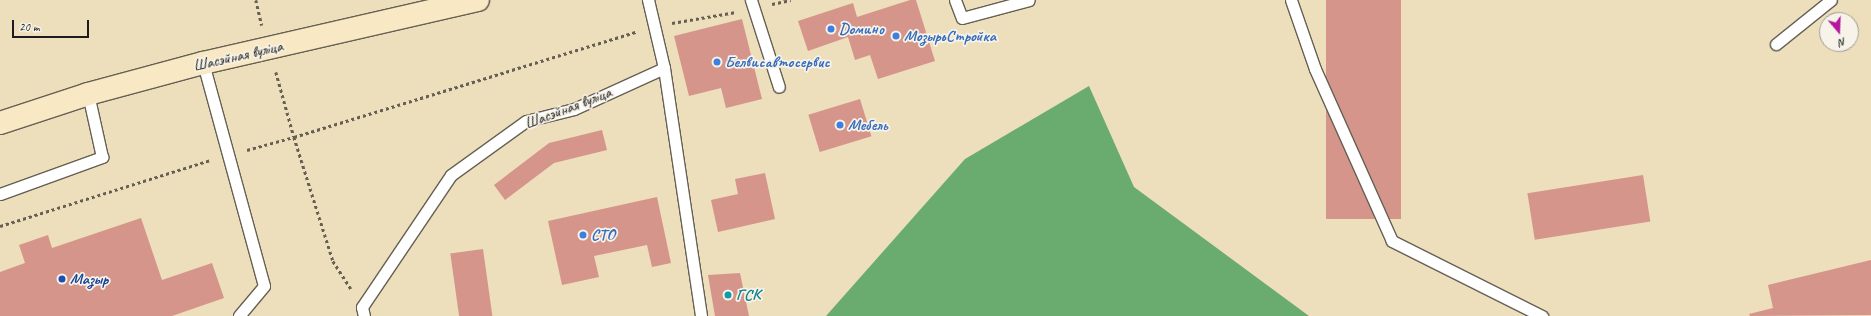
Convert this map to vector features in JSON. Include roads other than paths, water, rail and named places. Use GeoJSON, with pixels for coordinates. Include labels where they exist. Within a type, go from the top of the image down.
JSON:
{"type":"FeatureCollection","features":[{"type":"Feature","properties":{"kind":"main road","name":"Шасэйная вуліца"},"geometry":{"type":"LineString","coordinates":[[0,123],[88,94],[203,63],[478,0]]}},
{"type":"Feature","properties":{"kind":"lane"},"geometry":{"type":"LineString","coordinates":[[648,0],[664,68],[701,316]]}},
{"type":"Feature","properties":{"kind":"lane"},"geometry":{"type":"LineString","coordinates":[[955,0],[962,18],[1029,0]]}},
{"type":"Feature","properties":{"kind":"lane"},"geometry":{"type":"LineString","coordinates":[[1291,0],[1315,69],[1392,242],[1542,316]]}},
{"type":"Feature","properties":{"kind":"lane"},"geometry":{"type":"LineString","coordinates":[[1776,44],[1831,0]]}},
{"type":"Feature","properties":{"kind":"lane"},"geometry":{"type":"LineString","coordinates":[[752,4],[779,87]]}},
{"type":"Feature","properties":{"kind":"lane"},"geometry":{"type":"LineString","coordinates":[[203,63],[264,286],[239,316]]}},
{"type":"Feature","properties":{"kind":"lane","name":"Шасэйная вуліца"},"geometry":{"type":"LineString","coordinates":[[360,313],[451,176],[526,121],[574,109],[664,68]]}},
{"type":"Feature","properties":{"kind":"lane"},"geometry":{"type":"LineString","coordinates":[[0,194],[102,157],[88,94]]}},
{"type":"Feature","properties":{"kind":"place","name":"Dомино"},"geometry":{"type":"Point","coordinates":[831,29]}},
{"type":"Feature","properties":{"kind":"place","name":"МозырьСтройка"},"geometry":{"type":"Point","coordinates":[896,36]}},
{"type":"Feature","properties":{"kind":"place","name":"Белвисавтосервис"},"geometry":{"type":"Point","coordinates":[717,62]}},
{"type":"Feature","properties":{"kind":"place","name":"Мебель"},"geometry":{"type":"Point","coordinates":[840,125]}},
{"type":"Feature","properties":{"kind":"place","name":"СТО"},"geometry":{"type":"Point","coordinates":[583,235]}},
{"type":"Feature","properties":{"kind":"place","name":"Мазыр"},"geometry":{"type":"Point","coordinates":[62,279]}},
{"type":"Feature","properties":{"kind":"place","name":"ГСК"},"geometry":{"type":"Point","coordinates":[728,295]}}]}
